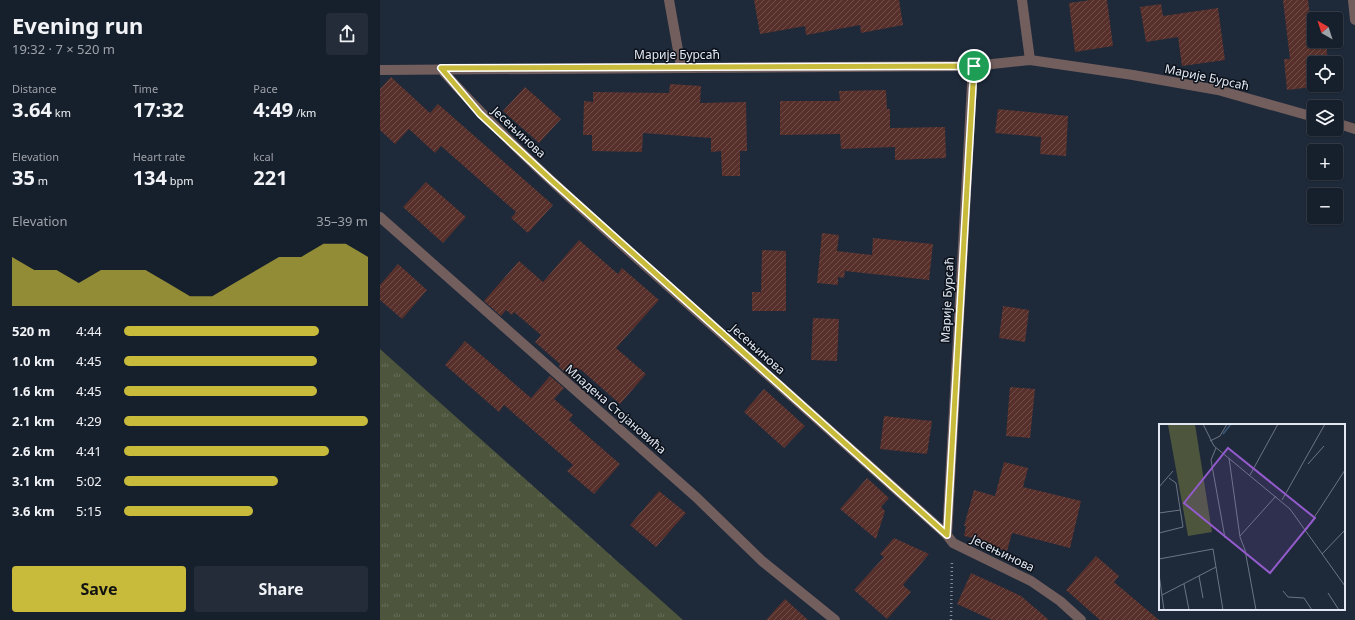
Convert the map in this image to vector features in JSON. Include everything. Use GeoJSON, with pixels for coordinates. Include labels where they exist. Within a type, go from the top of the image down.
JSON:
{"type":"FeatureCollection","features":[{"type":"Feature","properties":{"kind":"street"},"geometry":{"type":"LineString","coordinates":[[669,0],[681,67]]}},
{"type":"Feature","properties":{"kind":"street"},"geometry":{"type":"LineString","coordinates":[[1022,0],[1030,60]]}},
{"type":"Feature","properties":{"kind":"street"},"geometry":{"type":"LineString","coordinates":[[1353,0],[1355,20]]}},
{"type":"Feature","properties":{"kind":"street","name":"Марије Бурсаћ"},"geometry":{"type":"LineString","coordinates":[[380,70],[441,68],[974,66],[1030,60],[1218,90],[1307,115]]}},
{"type":"Feature","properties":{"kind":"street","name":"Марије Бурсаћ"},"geometry":{"type":"LineString","coordinates":[[950,539],[974,66]]}},
{"type":"Feature","properties":{"kind":"street","name":"Јесењинова"},"geometry":{"type":"LineString","coordinates":[[441,68],[480,114],[555,184],[950,539],[1032,581],[1060,601],[1081,620]]}},
{"type":"Feature","properties":{"kind":"street"},"geometry":{"type":"LineString","coordinates":[[1343,125],[1355,129]]}},
{"type":"Feature","properties":{"kind":"street","name":"Младена Стојановића"},"geometry":{"type":"LineString","coordinates":[[380,217],[696,497],[762,561],[835,620]]}},
{"type":"Feature","properties":{"kind":"path"},"geometry":{"type":"LineString","coordinates":[[950,539],[950,620]]}},
{"type":"Feature","properties":{"kind":"green space"},"geometry":{"type":"Polygon","coordinates":[[[380,349],[683,620],[380,620],[380,349]]]}},
{"type":"Feature","properties":{"kind":"building"},"geometry":{"type":"Polygon","coordinates":[[[754,0],[899,0],[903,25],[861,33],[860,25],[806,35],[805,26],[760,34],[754,0]]]}},
{"type":"Feature","properties":{"kind":"building"},"geometry":{"type":"Polygon","coordinates":[[[1091,0],[1107,0],[1113,46],[1075,52],[1069,3],[1091,0]]]}},
{"type":"Feature","properties":{"kind":"building"},"geometry":{"type":"Polygon","coordinates":[[[1283,0],[1308,0],[1309,12],[1307,12],[1307,48],[1327,48],[1327,56],[1307,56],[1307,88],[1287,90],[1284,59],[1290,59],[1283,0]]]}},
{"type":"Feature","properties":{"kind":"building"},"geometry":{"type":"Polygon","coordinates":[[[1161,4],[1163,16],[1218,8],[1225,60],[1182,66],[1178,37],[1146,42],[1140,7],[1161,4]]]}},
{"type":"Feature","properties":{"kind":"building"},"geometry":{"type":"Polygon","coordinates":[[[391,77],[430,113],[438,104],[553,205],[528,233],[511,218],[516,212],[441,146],[435,153],[409,129],[395,144],[380,130],[380,89],[391,77]]]}},
{"type":"Feature","properties":{"kind":"building"},"geometry":{"type":"Polygon","coordinates":[[[670,84],[701,86],[700,103],[746,102],[747,151],[740,151],[740,176],[722,176],[721,151],[711,152],[711,138],[643,133],[642,152],[592,151],[592,135],[583,135],[584,101],[593,102],[593,92],[669,93],[670,84]]]}},
{"type":"Feature","properties":{"kind":"building"},"geometry":{"type":"Polygon","coordinates":[[[525,87],[561,119],[539,143],[503,111],[525,87]]]}},
{"type":"Feature","properties":{"kind":"building"},"geometry":{"type":"Polygon","coordinates":[[[886,90],[887,109],[890,109],[890,128],[945,127],[946,158],[895,160],[895,147],[841,149],[840,134],[780,135],[780,101],[840,101],[839,91],[886,90]]]}},
{"type":"Feature","properties":{"kind":"building"},"geometry":{"type":"Polygon","coordinates":[[[998,109],[1068,116],[1066,156],[1040,154],[1041,137],[995,133],[998,109]]]}},
{"type":"Feature","properties":{"kind":"building"},"geometry":{"type":"Polygon","coordinates":[[[426,182],[466,217],[443,243],[403,207],[426,182]]]}},
{"type":"Feature","properties":{"kind":"building"},"geometry":{"type":"Polygon","coordinates":[[[822,233],[839,235],[837,251],[872,255],[873,238],[933,244],[929,280],[845,271],[844,278],[838,277],[838,285],[817,283],[822,233]]]}},
{"type":"Feature","properties":{"kind":"building"},"geometry":{"type":"Polygon","coordinates":[[[579,240],[618,274],[622,268],[659,300],[616,348],[646,374],[620,404],[580,369],[572,379],[559,367],[560,364],[535,342],[541,335],[514,312],[512,315],[506,310],[501,316],[484,301],[519,261],[543,282],[579,240]]]}},
{"type":"Feature","properties":{"kind":"building"},"geometry":{"type":"Polygon","coordinates":[[[762,250],[786,251],[786,311],[752,311],[752,292],[761,292],[762,250]]]}},
{"type":"Feature","properties":{"kind":"building"},"geometry":{"type":"Polygon","coordinates":[[[398,264],[427,290],[402,319],[380,300],[380,285],[398,264]]]}},
{"type":"Feature","properties":{"kind":"building"},"geometry":{"type":"Polygon","coordinates":[[[1003,306],[1029,310],[1025,342],[999,338],[1003,306]]]}},
{"type":"Feature","properties":{"kind":"building"},"geometry":{"type":"Polygon","coordinates":[[[813,318],[839,319],[837,361],[811,360],[813,318]]]}},
{"type":"Feature","properties":{"kind":"building"},"geometry":{"type":"Polygon","coordinates":[[[465,341],[531,398],[550,376],[564,388],[554,399],[573,415],[569,420],[620,464],[594,494],[567,471],[573,465],[504,405],[499,412],[445,365],[465,341]]]}},
{"type":"Feature","properties":{"kind":"building"},"geometry":{"type":"Polygon","coordinates":[[[1010,387],[1035,389],[1030,438],[1006,436],[1010,387]]]}},
{"type":"Feature","properties":{"kind":"building"},"geometry":{"type":"Polygon","coordinates":[[[764,389],[805,426],[784,448],[744,412],[764,389]]]}},
{"type":"Feature","properties":{"kind":"building"},"geometry":{"type":"Polygon","coordinates":[[[884,416],[932,421],[927,454],[880,449],[884,416]]]}},
{"type":"Feature","properties":{"kind":"building"},"geometry":{"type":"Polygon","coordinates":[[[1004,462],[1028,468],[1023,487],[1081,501],[1070,548],[1012,533],[1007,551],[984,545],[986,541],[964,536],[966,526],[964,526],[974,490],[995,496],[1004,462]]]}},
{"type":"Feature","properties":{"kind":"building"},"geometry":{"type":"Polygon","coordinates":[[[867,478],[889,498],[881,507],[885,511],[876,539],[840,509],[867,478]]]}},
{"type":"Feature","properties":{"kind":"building"},"geometry":{"type":"Polygon","coordinates":[[[659,491],[686,513],[656,547],[630,525],[659,491]]]}},
{"type":"Feature","properties":{"kind":"building"},"geometry":{"type":"Polygon","coordinates":[[[894,538],[929,554],[903,585],[911,592],[887,619],[854,590],[884,557],[880,554],[894,538]]]}},
{"type":"Feature","properties":{"kind":"building"},"geometry":{"type":"Polygon","coordinates":[[[1096,556],[1119,576],[1114,582],[1159,620],[1100,620],[1066,590],[1096,556]]]}},
{"type":"Feature","properties":{"kind":"building"},"geometry":{"type":"Polygon","coordinates":[[[971,573],[1021,596],[1049,620],[992,620],[957,604],[971,573]]]}},
{"type":"Feature","properties":{"kind":"building"},"geometry":{"type":"Polygon","coordinates":[[[785,599],[808,620],[766,620],[785,599]]]}},
{"type":"Feature","properties":{"kind":"route"},"geometry":{"type":"LineString","coordinates":[[855,66],[974,66],[947,535],[625,248],[550,179],[480,114],[441,68],[855,66]]}}]}
